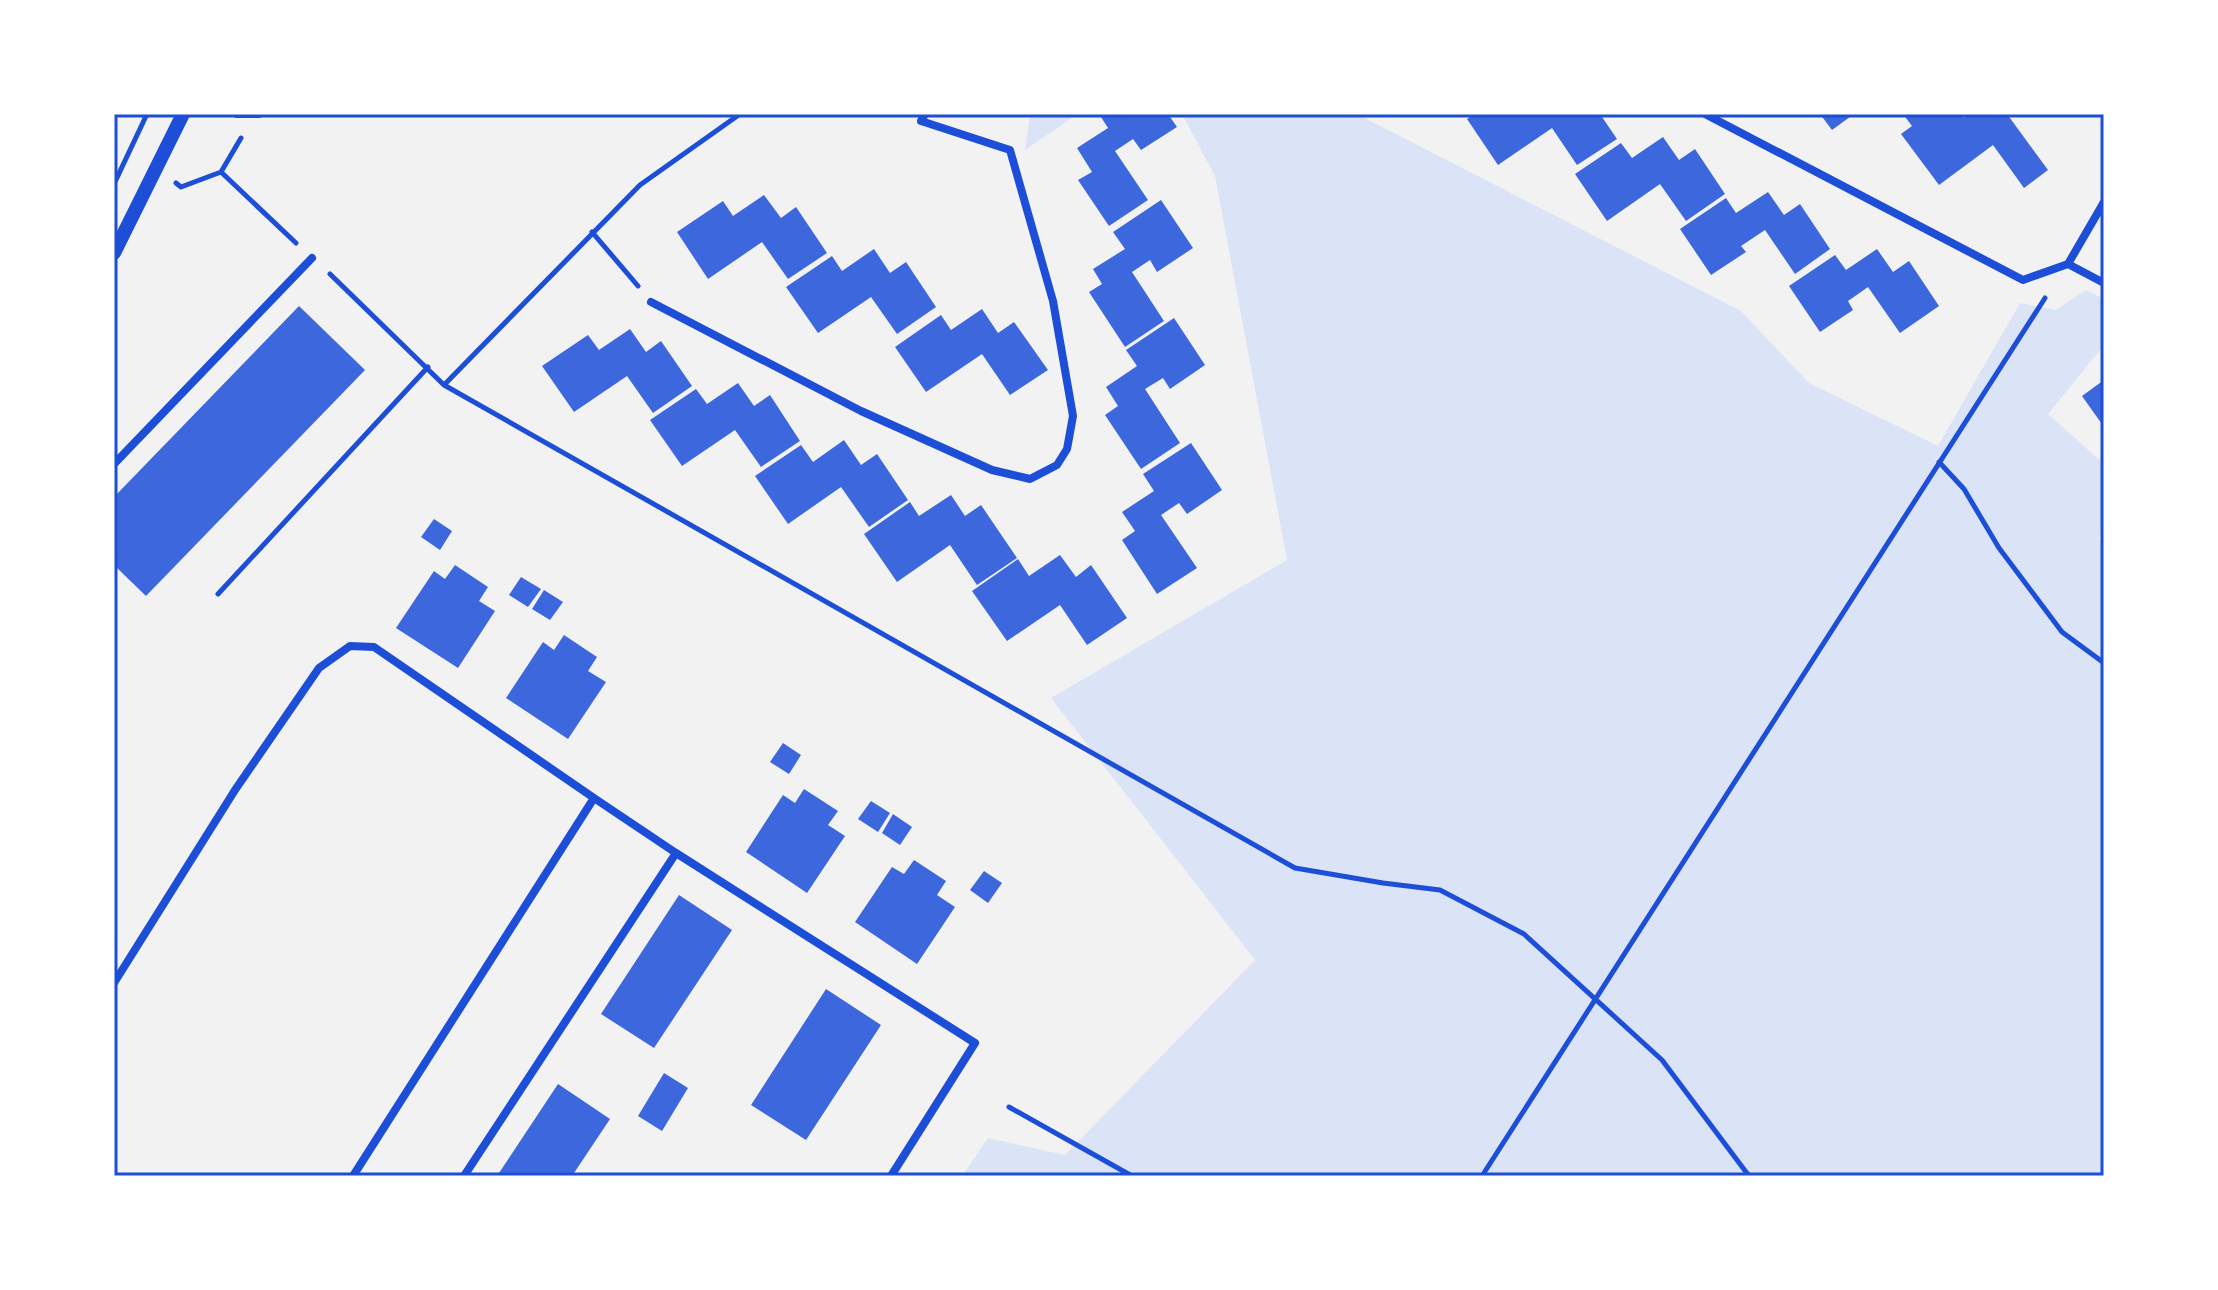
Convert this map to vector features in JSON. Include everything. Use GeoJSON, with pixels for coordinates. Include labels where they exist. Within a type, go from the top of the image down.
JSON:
{"type":"FeatureCollection","features":[{"type":"Feature","properties":{"kind":"street"},"geometry":{"type":"LineString","coordinates":[[114,253],[183,114]]}},
{"type":"Feature","properties":{"kind":"street"},"geometry":{"type":"LineString","coordinates":[[237,114],[256,115]]}},
{"type":"Feature","properties":{"kind":"street"},"geometry":{"type":"LineString","coordinates":[[651,302],[861,411],[992,470],[1030,479],[1057,465],[1067,449],[1073,416],[1053,301],[1010,150],[921,121],[925,114]]}},
{"type":"Feature","properties":{"kind":"street"},"geometry":{"type":"LineString","coordinates":[[1705,114],[2023,280],[2068,264],[2104,202]]}},
{"type":"Feature","properties":{"kind":"street"},"geometry":{"type":"LineString","coordinates":[[114,464],[312,258]]}},
{"type":"Feature","properties":{"kind":"street"},"geometry":{"type":"LineString","coordinates":[[2068,264],[2104,283]]}},
{"type":"Feature","properties":{"kind":"street"},"geometry":{"type":"LineString","coordinates":[[114,983],[235,790],[319,668],[350,646],[374,647],[676,853],[975,1043],[891,1176]]}},
{"type":"Feature","properties":{"kind":"street"},"geometry":{"type":"LineString","coordinates":[[353,1176],[594,798]]}},
{"type":"Feature","properties":{"kind":"street"},"geometry":{"type":"LineString","coordinates":[[464,1176],[676,853]]}},
{"type":"Feature","properties":{"kind":"path"},"geometry":{"type":"LineString","coordinates":[[114,184],[147,114]]}},
{"type":"Feature","properties":{"kind":"path"},"geometry":{"type":"LineString","coordinates":[[444,385],[640,185],[740,114]]}},
{"type":"Feature","properties":{"kind":"path"},"geometry":{"type":"LineString","coordinates":[[256,115],[221,172],[444,385],[1295,868],[1440,890],[1524,934],[1662,1060],[1749,1176]]}},
{"type":"Feature","properties":{"kind":"path"},"geometry":{"type":"LineString","coordinates":[[592,232],[651,302]]}},
{"type":"Feature","properties":{"kind":"path"},"geometry":{"type":"LineString","coordinates":[[1482,1176],[2068,264]]}},
{"type":"Feature","properties":{"kind":"path"},"geometry":{"type":"LineString","coordinates":[[218,594],[428,367]]}},
{"type":"Feature","properties":{"kind":"path"},"geometry":{"type":"LineString","coordinates":[[1939,462],[1964,489],[1999,548],[2062,632],[2104,663]]}},
{"type":"Feature","properties":{"kind":"path"},"geometry":{"type":"LineString","coordinates":[[1009,1107],[1132,1176]]}},
{"type":"Feature","properties":{"kind":"shaded area"},"geometry":{"type":"Polygon","coordinates":[[[1030,114],[1078,114],[1025,150],[1030,114]]]}},
{"type":"Feature","properties":{"kind":"shaded area"},"geometry":{"type":"Polygon","coordinates":[[[1182,114],[1357,114],[1741,311],[1809,383],[1938,446],[2020,303],[2056,310],[2086,290],[2104,299],[2104,345],[2048,414],[2104,464],[2104,530],[2098,539],[2104,542],[2104,1176],[962,1176],[988,1138],[1065,1155],[1255,960],[1051,698],[1287,560],[1215,176],[1182,114]]]}},
{"type":"Feature","properties":{"kind":"building"},"geometry":{"type":"Polygon","coordinates":[[[1099,114],[1168,114],[1177,127],[1141,150],[1133,139],[1115,151],[1148,200],[1109,226],[1078,180],[1092,172],[1077,148],[1108,128],[1099,114]]]}},
{"type":"Feature","properties":{"kind":"building"},"geometry":{"type":"Polygon","coordinates":[[[1474,114],[1600,114],[1617,139],[1577,165],[1552,128],[1498,165],[1467,119],[1474,114]]]}},
{"type":"Feature","properties":{"kind":"building"},"geometry":{"type":"Polygon","coordinates":[[[1820,114],[1854,114],[1832,130],[1820,114]]]}},
{"type":"Feature","properties":{"kind":"building"},"geometry":{"type":"Polygon","coordinates":[[[1903,114],[1961,114],[1964,118],[1969,114],[2007,114],[2048,170],[2024,188],[1993,145],[1939,185],[1901,134],[1912,126],[1903,114]]]}},
{"type":"Feature","properties":{"kind":"building"},"geometry":{"type":"Polygon","coordinates":[[[1663,137],[1679,160],[1695,149],[1725,194],[1686,221],[1660,184],[1607,221],[1575,174],[1621,143],[1632,158],[1663,137]]]}},
{"type":"Feature","properties":{"kind":"building"},"geometry":{"type":"Polygon","coordinates":[[[1768,192],[1784,215],[1800,204],[1830,249],[1795,274],[1765,230],[1741,246],[1746,252],[1711,275],[1680,229],[1726,198],[1736,213],[1768,192]]]}},
{"type":"Feature","properties":{"kind":"building"},"geometry":{"type":"Polygon","coordinates":[[[764,195],[781,218],[796,207],[827,253],[788,279],[762,242],[708,279],[677,232],[723,201],[733,216],[764,195]]]}},
{"type":"Feature","properties":{"kind":"building"},"geometry":{"type":"Polygon","coordinates":[[[1161,200],[1193,248],[1157,272],[1150,260],[1132,272],[1164,321],[1125,347],[1089,292],[1102,284],[1093,269],[1125,249],[1113,232],[1161,200]]]}},
{"type":"Feature","properties":{"kind":"building"},"geometry":{"type":"Polygon","coordinates":[[[874,249],[890,273],[906,262],[936,307],[897,334],[871,297],[818,333],[786,287],[832,256],[842,271],[874,249]]]}},
{"type":"Feature","properties":{"kind":"building"},"geometry":{"type":"Polygon","coordinates":[[[1877,249],[1893,272],[1909,261],[1939,306],[1900,333],[1868,287],[1848,301],[1853,310],[1820,332],[1789,286],[1835,255],[1846,270],[1877,249]]]}},
{"type":"Feature","properties":{"kind":"building"},"geometry":{"type":"Polygon","coordinates":[[[299,306],[365,370],[146,596],[114,565],[114,497],[299,306]]]}},
{"type":"Feature","properties":{"kind":"building"},"geometry":{"type":"Polygon","coordinates":[[[982,309],[998,333],[1014,322],[1048,370],[1010,395],[982,354],[926,392],[895,347],[941,315],[951,330],[982,309]]]}},
{"type":"Feature","properties":{"kind":"building"},"geometry":{"type":"Polygon","coordinates":[[[1174,318],[1205,365],[1170,389],[1163,378],[1145,389],[1180,443],[1141,469],[1105,415],[1118,406],[1106,387],[1137,366],[1126,350],[1174,318]]]}},
{"type":"Feature","properties":{"kind":"building"},"geometry":{"type":"Polygon","coordinates":[[[630,329],[646,352],[661,341],[692,386],[653,413],[627,376],[574,412],[542,366],[588,335],[599,350],[630,329]]]}},
{"type":"Feature","properties":{"kind":"building"},"geometry":{"type":"Polygon","coordinates":[[[2104,380],[2104,427],[2082,396],[2104,380]]]}},
{"type":"Feature","properties":{"kind":"building"},"geometry":{"type":"Polygon","coordinates":[[[738,383],[754,406],[770,395],[800,441],[761,467],[735,430],[682,466],[650,420],[696,389],[707,404],[738,383]]]}},
{"type":"Feature","properties":{"kind":"building"},"geometry":{"type":"Polygon","coordinates":[[[844,440],[861,465],[877,454],[908,500],[869,527],[841,487],[788,524],[755,476],[801,445],[813,462],[844,440]]]}},
{"type":"Feature","properties":{"kind":"building"},"geometry":{"type":"Polygon","coordinates":[[[1191,443],[1222,490],[1187,514],[1179,503],[1161,515],[1197,568],[1157,594],[1122,540],[1135,531],[1122,512],[1154,491],[1143,474],[1191,443]]]}},
{"type":"Feature","properties":{"kind":"building"},"geometry":{"type":"Polygon","coordinates":[[[951,495],[965,516],[981,505],[1017,558],[977,585],[950,545],[897,582],[864,534],[910,502],[919,516],[951,495]]]}},
{"type":"Feature","properties":{"kind":"building"},"geometry":{"type":"Polygon","coordinates":[[[434,519],[452,531],[440,550],[421,537],[434,519]]]}},
{"type":"Feature","properties":{"kind":"building"},"geometry":{"type":"Polygon","coordinates":[[[1060,555],[1076,577],[1091,565],[1127,618],[1087,645],[1060,605],[1007,641],[972,591],[1018,559],[1029,576],[1060,555]]]}},
{"type":"Feature","properties":{"kind":"building"},"geometry":{"type":"Polygon","coordinates":[[[455,565],[488,587],[479,601],[495,611],[458,668],[396,628],[434,571],[445,579],[455,565]]]}},
{"type":"Feature","properties":{"kind":"building"},"geometry":{"type":"Polygon","coordinates":[[[521,577],[541,589],[528,607],[509,595],[521,577]]]}},
{"type":"Feature","properties":{"kind":"building"},"geometry":{"type":"Polygon","coordinates":[[[544,590],[563,602],[550,620],[532,609],[544,590]]]}},
{"type":"Feature","properties":{"kind":"building"},"geometry":{"type":"Polygon","coordinates":[[[564,635],[597,657],[588,671],[606,682],[568,739],[506,698],[543,642],[554,650],[564,635]]]}},
{"type":"Feature","properties":{"kind":"building"},"geometry":{"type":"Polygon","coordinates":[[[783,743],[801,755],[789,774],[770,762],[783,743]]]}},
{"type":"Feature","properties":{"kind":"building"},"geometry":{"type":"Polygon","coordinates":[[[804,789],[838,811],[828,825],[845,836],[807,893],[746,852],[783,795],[795,803],[804,789]]]}},
{"type":"Feature","properties":{"kind":"building"},"geometry":{"type":"Polygon","coordinates":[[[871,801],[890,813],[878,832],[858,819],[871,801]]]}},
{"type":"Feature","properties":{"kind":"building"},"geometry":{"type":"Polygon","coordinates":[[[893,814],[912,827],[900,845],[882,833],[893,814]]]}},
{"type":"Feature","properties":{"kind":"building"},"geometry":{"type":"Polygon","coordinates":[[[914,860],[946,881],[937,895],[955,907],[917,964],[855,922],[892,867],[904,874],[914,860]]]}},
{"type":"Feature","properties":{"kind":"building"},"geometry":{"type":"Polygon","coordinates":[[[984,871],[1002,883],[988,903],[970,890],[984,871]]]}},
{"type":"Feature","properties":{"kind":"building"},"geometry":{"type":"Polygon","coordinates":[[[679,895],[732,930],[654,1048],[601,1014],[679,895]]]}},
{"type":"Feature","properties":{"kind":"building"},"geometry":{"type":"Polygon","coordinates":[[[826,989],[881,1025],[806,1140],[751,1105],[826,989]]]}},
{"type":"Feature","properties":{"kind":"building"},"geometry":{"type":"Polygon","coordinates":[[[664,1073],[688,1088],[662,1131],[638,1116],[664,1073]]]}},
{"type":"Feature","properties":{"kind":"building"},"geometry":{"type":"Polygon","coordinates":[[[558,1084],[610,1119],[572,1176],[497,1176],[558,1084]]]}}]}
